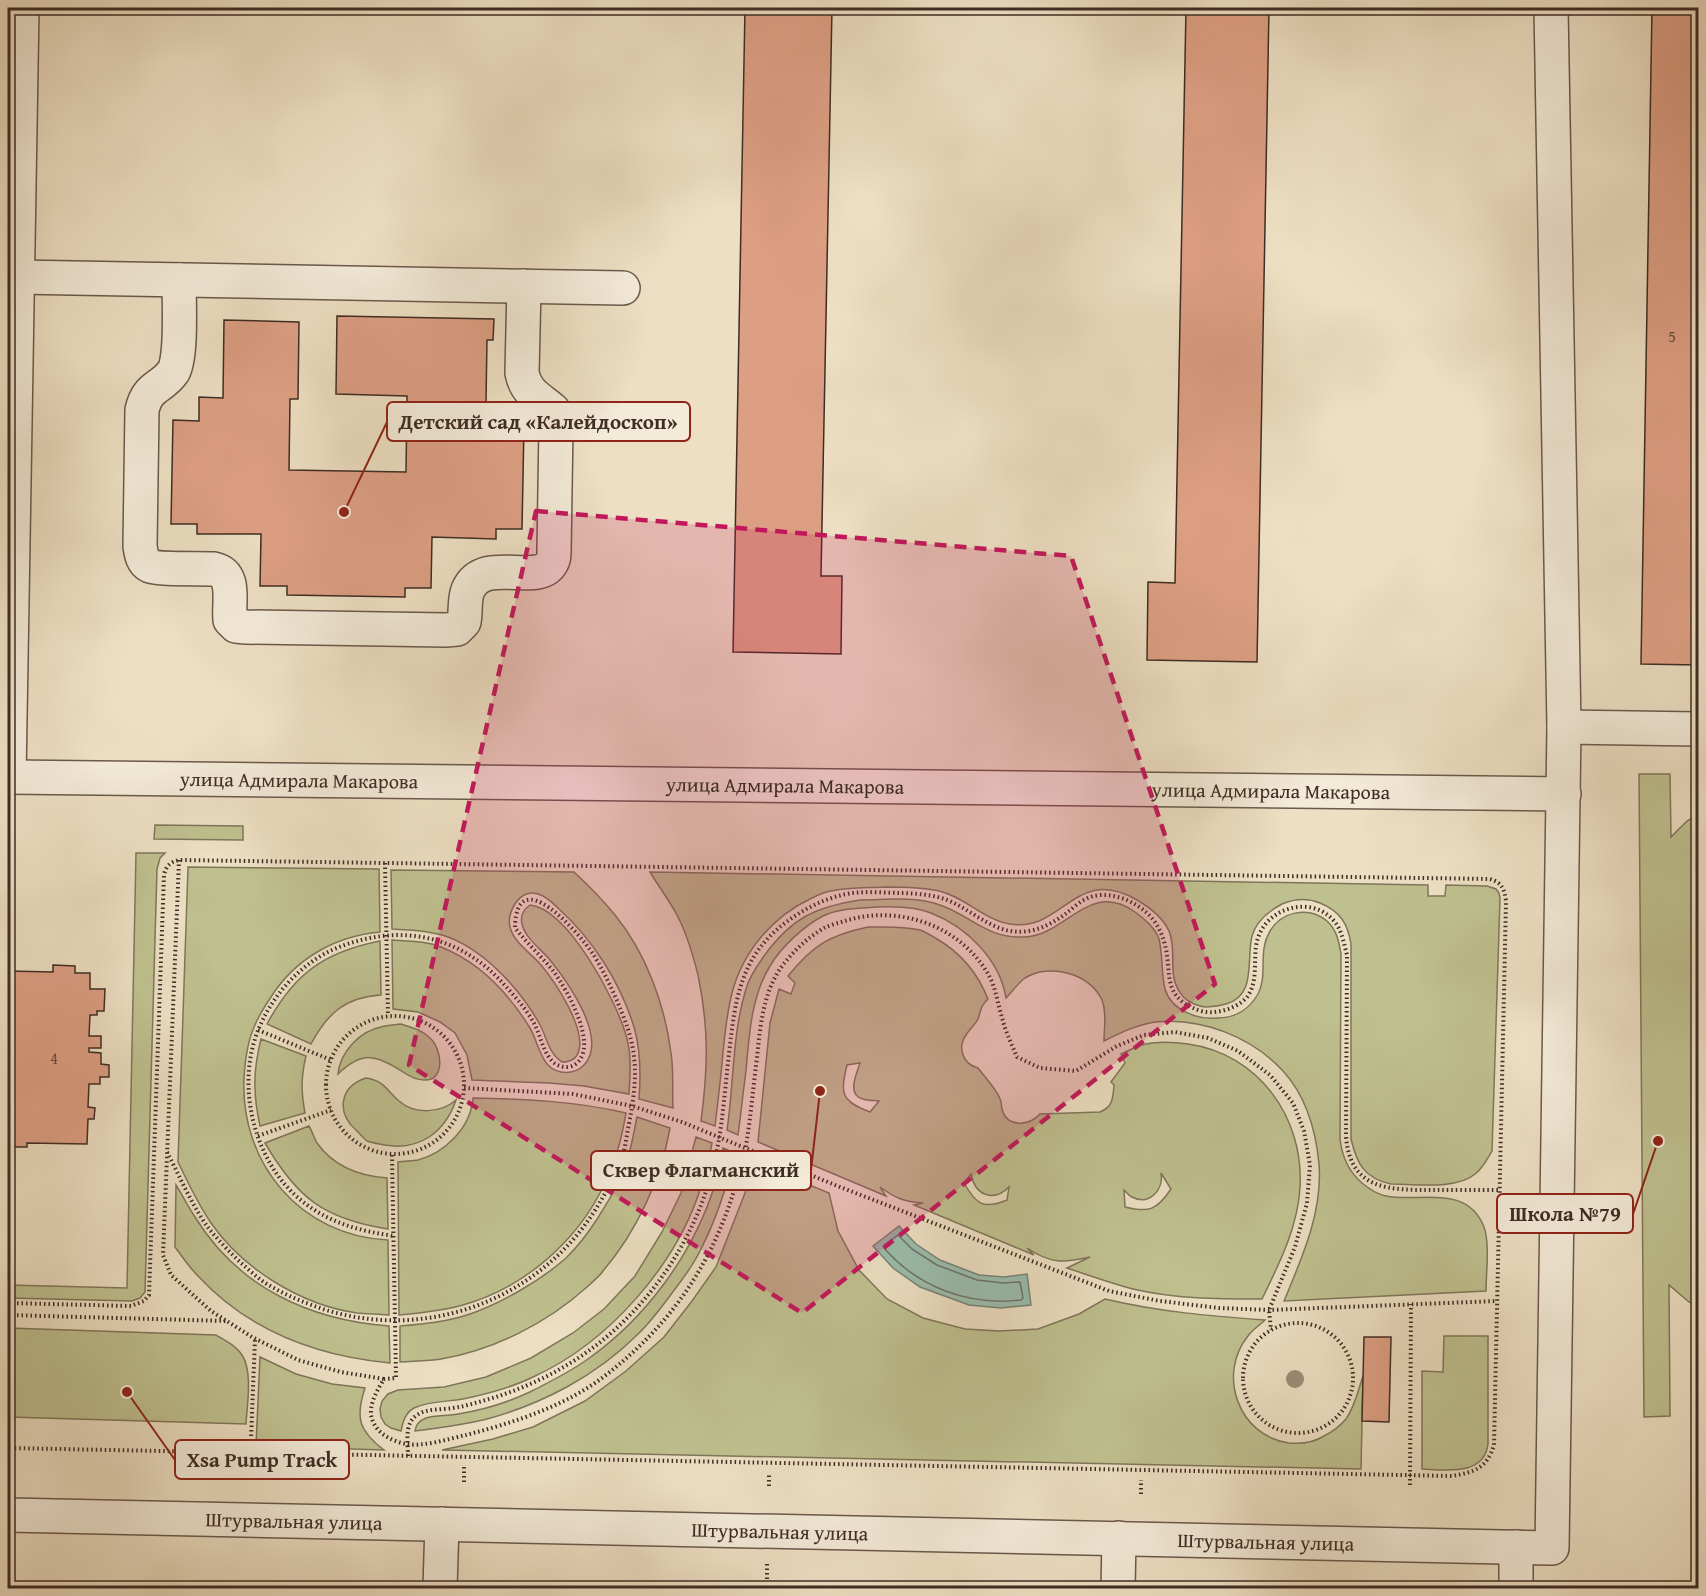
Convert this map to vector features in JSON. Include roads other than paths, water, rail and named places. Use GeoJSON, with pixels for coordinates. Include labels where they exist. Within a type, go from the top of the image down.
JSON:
{"type":"FeatureCollection","features":[{"type":"Feature","properties":{"kind":"street"},"geometry":{"type":"LineString","coordinates":[[8,777],[22,8]]}},
{"type":"Feature","properties":{"kind":"street"},"geometry":{"type":"LineString","coordinates":[[1551,8],[1564,794]]}},
{"type":"Feature","properties":{"kind":"street"},"geometry":{"type":"LineString","coordinates":[[17,278],[623,288]]}},
{"type":"Feature","properties":{"kind":"street"},"geometry":{"type":"LineString","coordinates":[[179,280],[178,358],[175,371],[145,398],[142,410],[140,546],[142,557],[150,566],[221,570],[227,576],[229,585],[230,620],[236,626],[270,628],[446,630],[457,628],[464,622],[468,590],[478,577],[498,572],[544,570],[552,562],[556,426],[553,410],[534,396],[524,384],[522,373],[524,286]]}},
{"type":"Feature","properties":{"kind":"street"},"geometry":{"type":"LineString","coordinates":[[1564,727],[1698,729]]}},
{"type":"Feature","properties":{"kind":"street","name":"улица Адмирала Макарова"},"geometry":{"type":"LineString","coordinates":[[8,777],[1564,794]]}},
{"type":"Feature","properties":{"kind":"street","name":"Штурвальная улица"},"geometry":{"type":"LineString","coordinates":[[8,1515],[1552,1548],[1564,794]]}},
{"type":"Feature","properties":{"kind":"street"},"geometry":{"type":"LineString","coordinates":[[440,1588],[442,1524]]}},
{"type":"Feature","properties":{"kind":"street"},"geometry":{"type":"LineString","coordinates":[[1118,1588],[1119,1538]]}},
{"type":"Feature","properties":{"kind":"street"},"geometry":{"type":"LineString","coordinates":[[1515,1588],[1516,1547]]}},
{"type":"Feature","properties":{"kind":"water"},"geometry":{"type":"Polygon","coordinates":[[[899,1226],[916,1244],[940,1260],[979,1275],[1004,1277],[1027,1274],[1031,1305],[1001,1308],[969,1305],[920,1287],[893,1268],[873,1246],[899,1226]]]}},
{"type":"Feature","properties":{"kind":"place","name":"Детский сад «Калейдоскоп»"},"geometry":{"type":"Point","coordinates":[344,512]}},
{"type":"Feature","properties":{"kind":"place","name":"Сквер Флагманский"},"geometry":{"type":"Point","coordinates":[820,1091]}},
{"type":"Feature","properties":{"kind":"place","name":"Школа №79"},"geometry":{"type":"Point","coordinates":[1658,1141]}},
{"type":"Feature","properties":{"kind":"place","name":"Xsa Pump Track"},"geometry":{"type":"Point","coordinates":[127,1392]}}]}
